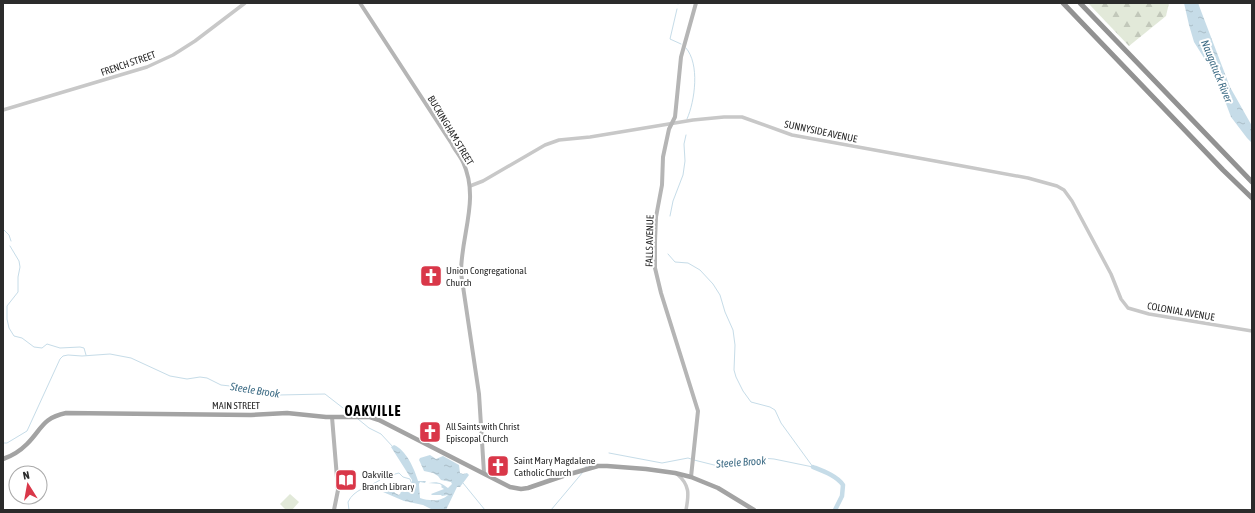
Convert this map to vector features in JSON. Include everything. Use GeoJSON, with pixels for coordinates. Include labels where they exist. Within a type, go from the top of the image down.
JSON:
{"type":"FeatureCollection","features":[{"type":"Feature","properties":{"kind":"highway"},"geometry":{"type":"LineString","coordinates":[[1063,3],[1223,170],[1252,198]]}},
{"type":"Feature","properties":{"kind":"highway"},"geometry":{"type":"LineString","coordinates":[[1080,3],[1252,182]]}},
{"type":"Feature","properties":{"kind":"main road","name":"BUCKINGHAM STREET"},"geometry":{"type":"LineString","coordinates":[[360,3],[463,162],[470,186],[471,203],[461,256],[461,272],[479,394],[484,473]]}},
{"type":"Feature","properties":{"kind":"main road","name":"FALLS AVENUE"},"geometry":{"type":"LineString","coordinates":[[691,477],[698,411],[661,293],[655,268],[656,217],[662,185],[663,157],[675,117],[681,57],[696,3]]}},
{"type":"Feature","properties":{"kind":"main road","name":"MAIN STREET"},"geometry":{"type":"LineString","coordinates":[[3,459],[12,455],[27,444],[40,427],[47,421],[59,415],[66,414],[251,415],[287,413],[332,417],[361,417],[377,419],[510,486],[521,489],[532,487],[588,468],[612,466],[675,473],[691,477],[718,488],[754,510]]}},
{"type":"Feature","properties":{"kind":"main road"},"geometry":{"type":"LineString","coordinates":[[332,417],[338,490],[334,510]]}},
{"type":"Feature","properties":{"kind":"street","name":"FRENCH STREET"},"geometry":{"type":"LineString","coordinates":[[3,110],[147,67],[173,55],[195,41],[246,3]]}},
{"type":"Feature","properties":{"kind":"street","name":"SUNNYSIDE AVENUE"},"geometry":{"type":"LineString","coordinates":[[470,186],[483,182],[545,145],[559,140],[590,137],[708,118],[742,117],[792,135],[957,165],[1052,184],[1061,188],[1072,201],[1108,268],[1118,291]]}},
{"type":"Feature","properties":{"kind":"street","name":"COLONIAL AVENUE"},"geometry":{"type":"LineString","coordinates":[[1118,291],[1125,306],[1133,311],[1252,332]]}},
{"type":"Feature","properties":{"kind":"street"},"geometry":{"type":"LineString","coordinates":[[675,473],[686,482],[688,501],[686,510]]}},
{"type":"Feature","properties":{"kind":"green space"},"geometry":{"type":"Polygon","coordinates":[[[1088,3],[1169,3],[1166,16],[1129,46],[1088,3]]]}},
{"type":"Feature","properties":{"kind":"green space"},"geometry":{"type":"Polygon","coordinates":[[[290,494],[299,502],[292,510],[286,510],[280,504],[290,494]]]}},
{"type":"Feature","properties":{"kind":"water","name":"Naugatuck River"},"geometry":{"type":"Polygon","coordinates":[[[1184,3],[1198,3],[1230,87],[1252,126],[1252,143],[1231,117],[1216,77],[1194,42],[1184,3]]]}},
{"type":"Feature","properties":{"kind":"water"},"geometry":{"type":"Polygon","coordinates":[[[394,445],[406,455],[412,465],[418,481],[426,481],[425,483],[420,482],[419,484],[420,498],[435,500],[442,499],[448,495],[432,495],[431,494],[444,489],[440,484],[428,483],[439,483],[448,488],[452,484],[451,482],[441,480],[433,473],[424,471],[419,460],[420,458],[430,455],[436,459],[443,456],[459,465],[460,473],[467,473],[469,475],[460,487],[457,487],[446,510],[433,510],[423,505],[404,501],[376,489],[378,485],[386,488],[392,487],[395,493],[399,495],[405,485],[408,492],[413,492],[411,484],[412,480],[391,447],[394,445]]]}},
{"type":"Feature","properties":{"kind":"waterway"},"geometry":{"type":"LineString","coordinates":[[677,9],[670,39],[681,44]]}},
{"type":"Feature","properties":{"kind":"waterway"},"geometry":{"type":"LineString","coordinates":[[686,48],[693,63],[695,73],[694,93],[687,119]]}},
{"type":"Feature","properties":{"kind":"waterway"},"geometry":{"type":"LineString","coordinates":[[670,216],[673,201],[683,175],[685,161],[684,144],[686,135]]}},
{"type":"Feature","properties":{"kind":"waterway"},"geometry":{"type":"LineString","coordinates":[[3,229],[9,235],[11,241]]}},
{"type":"Feature","properties":{"kind":"waterway"},"geometry":{"type":"LineString","coordinates":[[10,246],[19,261],[20,267],[18,292],[7,306],[9,328],[14,336],[22,338],[34,347],[42,348],[47,344],[60,348],[84,348],[86,355]]}},
{"type":"Feature","properties":{"kind":"waterway"},"geometry":{"type":"LineString","coordinates":[[668,254],[675,262],[688,263],[700,270],[713,284],[720,295],[725,312],[733,330],[735,345],[734,370],[743,391],[751,402],[770,407],[775,410],[781,423],[813,467]]}},
{"type":"Feature","properties":{"kind":"waterway","name":"Steele Brook"},"geometry":{"type":"LineString","coordinates":[[3,443],[7,443],[27,431],[60,359],[63,356],[68,355],[82,356],[110,354],[131,358],[170,376],[187,379],[200,377],[207,378],[221,385],[258,389],[279,395],[325,394],[352,415]]}},
{"type":"Feature","properties":{"kind":"waterway","name":"Steele Brook"},"geometry":{"type":"LineString","coordinates":[[358,419],[369,428],[381,434],[393,447]]}},
{"type":"Feature","properties":{"kind":"waterway","name":"Steele Brook"},"geometry":{"type":"LineString","coordinates":[[609,453],[662,463],[688,458],[691,459]]}},
{"type":"Feature","properties":{"kind":"waterway","name":"Steele Brook"},"geometry":{"type":"LineString","coordinates":[[694,460],[718,466],[744,463],[763,458],[813,467]]}},
{"type":"Feature","properties":{"kind":"waterway","name":"Steele Brook"},"geometry":{"type":"LineString","coordinates":[[585,468],[588,464]]}},
{"type":"Feature","properties":{"kind":"waterway","name":"Steele Brook"},"geometry":{"type":"LineString","coordinates":[[813,467],[834,476],[843,485],[842,496],[835,510]]}},
{"type":"Feature","properties":{"kind":"waterway"},"geometry":{"type":"LineString","coordinates":[[349,510],[348,502],[354,494],[380,480],[380,476],[389,472],[393,476],[399,473],[403,477],[410,479],[411,482]]}},
{"type":"Feature","properties":{"kind":"waterway","name":"Steele Brook"},"geometry":{"type":"LineString","coordinates":[[551,510],[583,472]]}},
{"type":"Feature","properties":{"kind":"waterway","name":"Steele Brook"},"geometry":{"type":"LineString","coordinates":[[463,483],[485,510]]}},
{"type":"Feature","properties":{"kind":"place","name":"Union Congregational Church"},"geometry":{"type":"Point","coordinates":[431,276]}},
{"type":"Feature","properties":{"kind":"place","name":"All Saints with Christ Episcopal Church"},"geometry":{"type":"Point","coordinates":[430,432]}},
{"type":"Feature","properties":{"kind":"place","name":"Saint Mary Magdalene Catholic Church"},"geometry":{"type":"Point","coordinates":[498,466]}},
{"type":"Feature","properties":{"kind":"place","name":"Oakville Branch Library"},"geometry":{"type":"Point","coordinates":[346,480]}},
{"type":"Feature","properties":{"kind":"district","name":"OAKVILLE"},"geometry":{"type":"Point","coordinates":[373,411]}}]}
